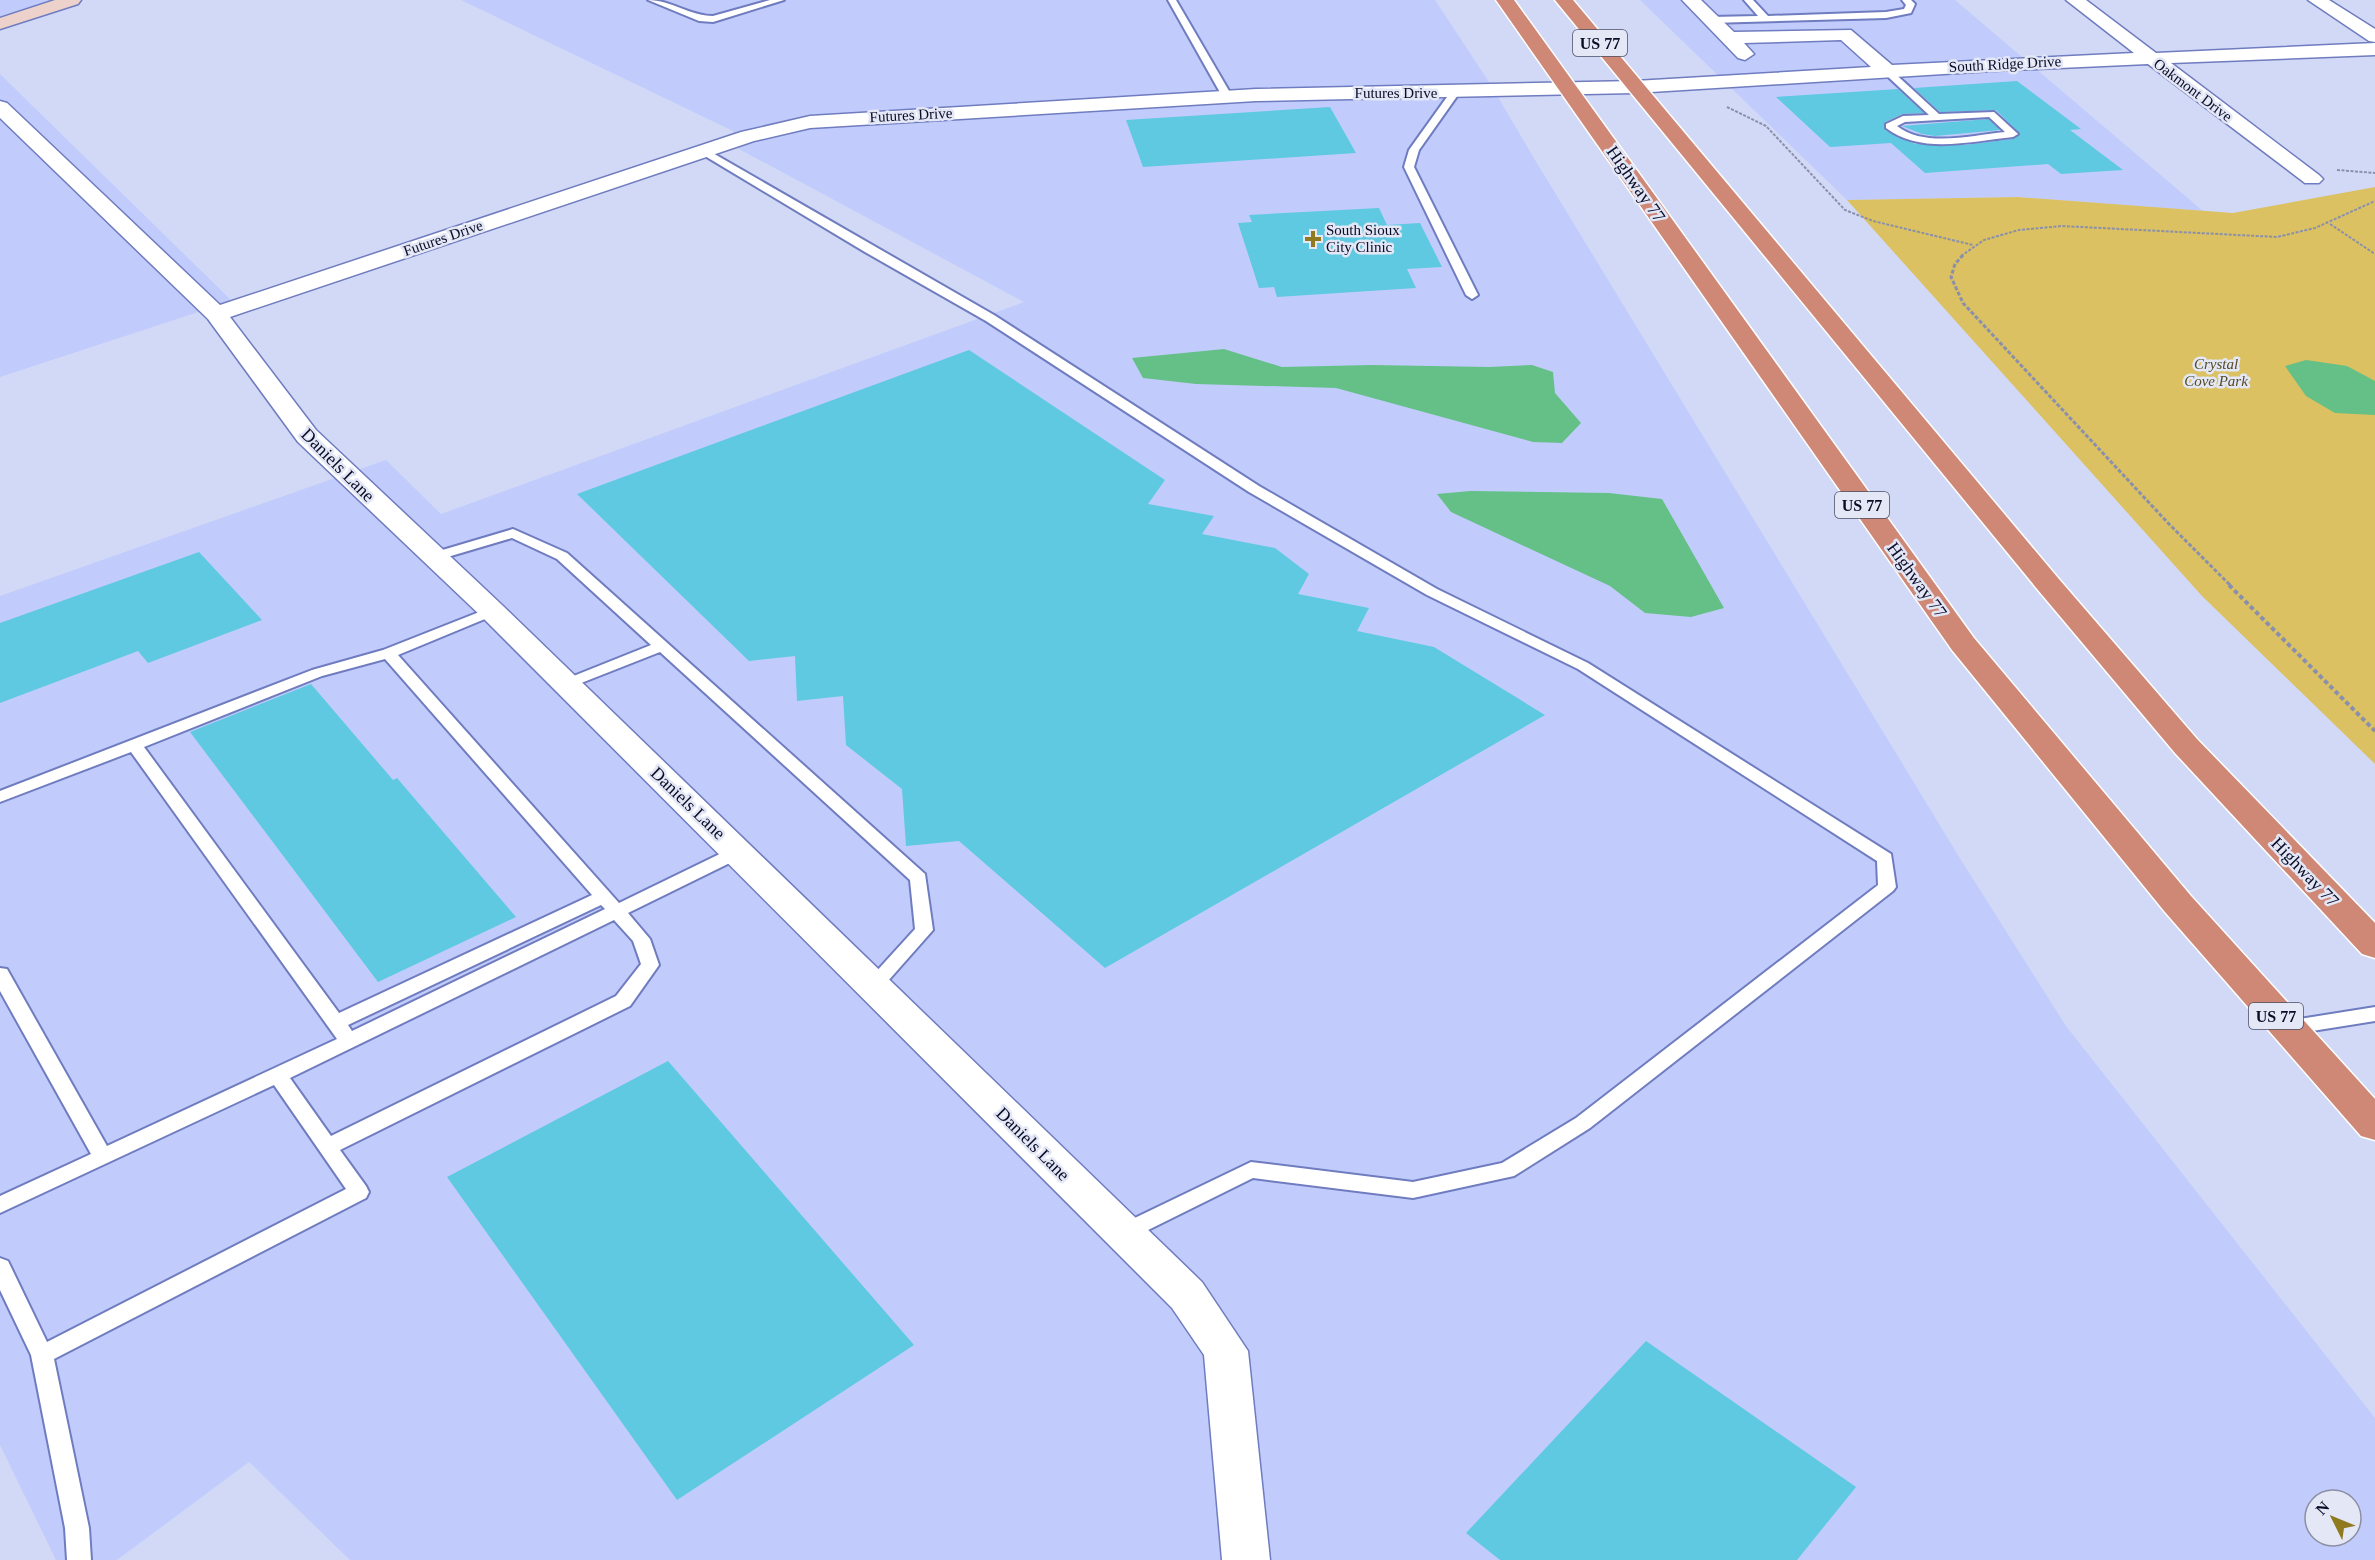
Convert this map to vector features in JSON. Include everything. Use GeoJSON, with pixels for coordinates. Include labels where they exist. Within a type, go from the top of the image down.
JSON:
{"type":"FeatureCollection","features":[{"type":"Feature","properties":{"kind":"highway","name":"Highway 77"},"geometry":{"type":"LineString","coordinates":[[1505,0],[1964,644],[2178,904],[2286,1028],[2375,1125]]}},
{"type":"Feature","properties":{"kind":"highway","name":"Highway 77"},"geometry":{"type":"LineString","coordinates":[[1564,0],[2170,728],[2375,945]]}},
{"type":"Feature","properties":{"kind":"main road"},"geometry":{"type":"LineString","coordinates":[[0,24],[72,0]]}},
{"type":"Feature","properties":{"kind":"street"},"geometry":{"type":"LineString","coordinates":[[1691,0],[1769,79]]}},
{"type":"Feature","properties":{"kind":"street","name":"Oakmont Drive"},"geometry":{"type":"LineString","coordinates":[[2075,0],[2312,179]]}},
{"type":"Feature","properties":{"kind":"street"},"geometry":{"type":"LineString","coordinates":[[2317,0],[2375,37]]}},
{"type":"Feature","properties":{"kind":"street"},"geometry":{"type":"LineString","coordinates":[[1728,38],[1845,34],[1887,71]]}},
{"type":"Feature","properties":{"kind":"street","name":"South Ridge Drive"},"geometry":{"type":"LineString","coordinates":[[1635,87],[2149,57],[2375,50]]}},
{"type":"Feature","properties":{"kind":"street","name":"Futures Drive"},"geometry":{"type":"LineString","coordinates":[[216,314],[704,151],[780,128],[827,120],[1227,96],[1635,87]]}},
{"type":"Feature","properties":{"kind":"street","name":"Daniels Lane"},"geometry":{"type":"LineString","coordinates":[[0,107],[216,314],[307,436],[492,611],[1187,1295],[1226,1350],[1246,1560]]}},
{"type":"Feature","properties":{"kind":"lane"},"geometry":{"type":"LineString","coordinates":[[652,0],[702,19],[713,20],[780,0]]}},
{"type":"Feature","properties":{"kind":"lane"},"geometry":{"type":"LineString","coordinates":[[1172,0],[1227,96]]}},
{"type":"Feature","properties":{"kind":"lane"},"geometry":{"type":"LineString","coordinates":[[1749,0],[1765,18]]}},
{"type":"Feature","properties":{"kind":"lane"},"geometry":{"type":"LineString","coordinates":[[1711,21],[1886,15],[1908,11],[1911,4],[1906,0]]}},
{"type":"Feature","properties":{"kind":"lane"},"geometry":{"type":"LineString","coordinates":[[1887,71],[1937,117],[1991,114],[2013,134],[1923,141],[1898,135],[1890,126],[1903,119],[1937,117]]}},
{"type":"Feature","properties":{"kind":"lane"},"geometry":{"type":"LineString","coordinates":[[1455,92],[1449,105],[1413,152],[1409,167],[1472,295]]}},
{"type":"Feature","properties":{"kind":"lane"},"geometry":{"type":"LineString","coordinates":[[704,151],[869,250],[990,318],[1254,489],[1432,592],[1582,666],[1885,858],[1887,887],[1583,1123],[1507,1170],[1413,1190],[1251,1170],[1122,1233]]}},
{"type":"Feature","properties":{"kind":"lane"},"geometry":{"type":"LineString","coordinates":[[434,557],[513,533],[562,556],[919,878],[924,930],[873,985]]}},
{"type":"Feature","properties":{"kind":"lane"},"geometry":{"type":"LineString","coordinates":[[0,797],[317,673],[388,653],[492,611]]}},
{"type":"Feature","properties":{"kind":"lane"},"geometry":{"type":"LineString","coordinates":[[566,684],[662,646]]}},
{"type":"Feature","properties":{"kind":"lane"},"geometry":{"type":"LineString","coordinates":[[327,1147],[623,1001],[650,965],[641,939],[388,653]]}},
{"type":"Feature","properties":{"kind":"lane"},"geometry":{"type":"LineString","coordinates":[[134,745],[349,1041]]}},
{"type":"Feature","properties":{"kind":"lane"},"geometry":{"type":"LineString","coordinates":[[0,1205],[278,1075],[738,852]]}},
{"type":"Feature","properties":{"kind":"lane"},"geometry":{"type":"LineString","coordinates":[[335,1023],[604,896]]}},
{"type":"Feature","properties":{"kind":"lane"},"geometry":{"type":"LineString","coordinates":[[0,974],[103,1157]]}},
{"type":"Feature","properties":{"kind":"lane"},"geometry":{"type":"LineString","coordinates":[[2286,1028],[2375,1014]]}},
{"type":"Feature","properties":{"kind":"lane"},"geometry":{"type":"LineString","coordinates":[[42,1354],[358,1192],[278,1075]]}},
{"type":"Feature","properties":{"kind":"lane"},"geometry":{"type":"LineString","coordinates":[[0,1267],[42,1354],[77,1528],[79,1560]]}},
{"type":"Feature","properties":{"kind":"path"},"geometry":{"type":"LineString","coordinates":[[1683,84],[1693,96],[1730,108],[1766,126],[1845,210],[1873,221],[1974,245]]}},
{"type":"Feature","properties":{"kind":"path"},"geometry":{"type":"LineString","coordinates":[[2336,170],[2375,173]]}},
{"type":"Feature","properties":{"kind":"path"},"geometry":{"type":"LineString","coordinates":[[2375,201],[2329,224],[2296,234],[2253,238],[2074,226],[2022,229],[1994,236],[1963,253],[1953,265],[1951,282],[1963,303],[2168,523],[2375,731]]}},
{"type":"Feature","properties":{"kind":"path"},"geometry":{"type":"LineString","coordinates":[[2329,224],[2375,254]]}},
{"type":"Feature","properties":{"kind":"shaded area"},"geometry":{"type":"Polygon","coordinates":[[[0,0],[63,0],[0,22],[0,0]]]}},
{"type":"Feature","properties":{"kind":"shaded area"},"geometry":{"type":"Polygon","coordinates":[[[461,0],[1435,0],[1491,85],[1961,860],[2066,1026],[2375,1418],[2375,1560],[350,1560],[249,1462],[117,1560],[56,1560],[0,1445],[0,596],[386,460],[441,514],[1024,302],[739,149],[733,131],[461,0]]]}},
{"type":"Feature","properties":{"kind":"shaded area"},"geometry":{"type":"Polygon","coordinates":[[[1640,0],[1955,0],[2203,211],[2018,197],[1847,200],[1640,0]]]}},
{"type":"Feature","properties":{"kind":"shaded area"},"geometry":{"type":"Polygon","coordinates":[[[0,74],[232,301],[0,377],[0,74]]]}},
{"type":"Feature","properties":{"kind":"shaded area"},"geometry":{"type":"Polygon","coordinates":[[[1224,349],[1282,367],[1532,365],[1553,372],[1555,393],[1581,423],[1562,443],[1533,442],[1336,388],[1196,384],[1143,378],[1132,358],[1224,349]]]}},
{"type":"Feature","properties":{"kind":"shaded area"},"geometry":{"type":"Polygon","coordinates":[[[2306,360],[2347,366],[2375,381],[2375,415],[2335,413],[2306,396],[2285,366],[2306,360]]]}},
{"type":"Feature","properties":{"kind":"shaded area"},"geometry":{"type":"Polygon","coordinates":[[[1470,491],[1609,493],[1662,499],[1724,608],[1691,617],[1645,613],[1610,586],[1451,512],[1437,494],[1470,491]]]}},
{"type":"Feature","properties":{"kind":"green space","name":"Crystal Cove Park"},"geometry":{"type":"Polygon","coordinates":[[[2375,187],[2375,764],[2202,596],[1847,200],[2018,197],[2233,213],[2375,187]]]}},
{"type":"Feature","properties":{"kind":"building"},"geometry":{"type":"Polygon","coordinates":[[[2017,81],[2081,129],[2070,130],[2123,170],[2061,174],[2048,164],[1925,173],[1891,143],[1830,147],[1776,97],[1898,89],[1924,113],[1902,114],[1885,122],[1885,130],[1915,144],[1964,145],[2013,139],[2020,134],[1996,110],[1940,112],[1914,88],[2017,81]]]}},
{"type":"Feature","properties":{"kind":"building"},"geometry":{"type":"Polygon","coordinates":[[[1330,107],[1356,153],[1143,167],[1126,120],[1330,107]]]}},
{"type":"Feature","properties":{"kind":"building"},"geometry":{"type":"Polygon","coordinates":[[[1988,119],[2000,130],[1935,136],[1922,134],[1902,126],[1988,119]]]}},
{"type":"Feature","properties":{"kind":"building"},"geometry":{"type":"Polygon","coordinates":[[[1379,208],[1387,225],[1420,223],[1442,267],[1407,269],[1416,288],[1277,297],[1274,287],[1259,288],[1238,223],[1252,222],[1249,215],[1379,208]]]}},
{"type":"Feature","properties":{"kind":"building"},"geometry":{"type":"Polygon","coordinates":[[[969,350],[1165,480],[1148,504],[1214,516],[1202,534],[1275,548],[1309,574],[1298,594],[1369,608],[1357,631],[1434,647],[1545,715],[1105,968],[959,841],[906,846],[902,789],[846,745],[843,696],[797,701],[795,656],[749,661],[577,494],[969,350]]]}},
{"type":"Feature","properties":{"kind":"building"},"geometry":{"type":"Polygon","coordinates":[[[199,552],[262,620],[148,663],[138,651],[0,703],[0,623],[199,552]]]}},
{"type":"Feature","properties":{"kind":"building"},"geometry":{"type":"Polygon","coordinates":[[[311,684],[393,780],[397,778],[516,917],[378,982],[190,732],[311,684]]]}},
{"type":"Feature","properties":{"kind":"building"},"geometry":{"type":"Polygon","coordinates":[[[668,1061],[914,1345],[677,1500],[447,1177],[668,1061]]]}},
{"type":"Feature","properties":{"kind":"building"},"geometry":{"type":"Polygon","coordinates":[[[1646,1341],[1856,1487],[1797,1560],[1500,1560],[1466,1533],[1646,1341]]]}},
{"type":"Feature","properties":{"kind":"place","name":"South Sioux City Clinic"},"geometry":{"type":"Point","coordinates":[1313,239]}}]}
